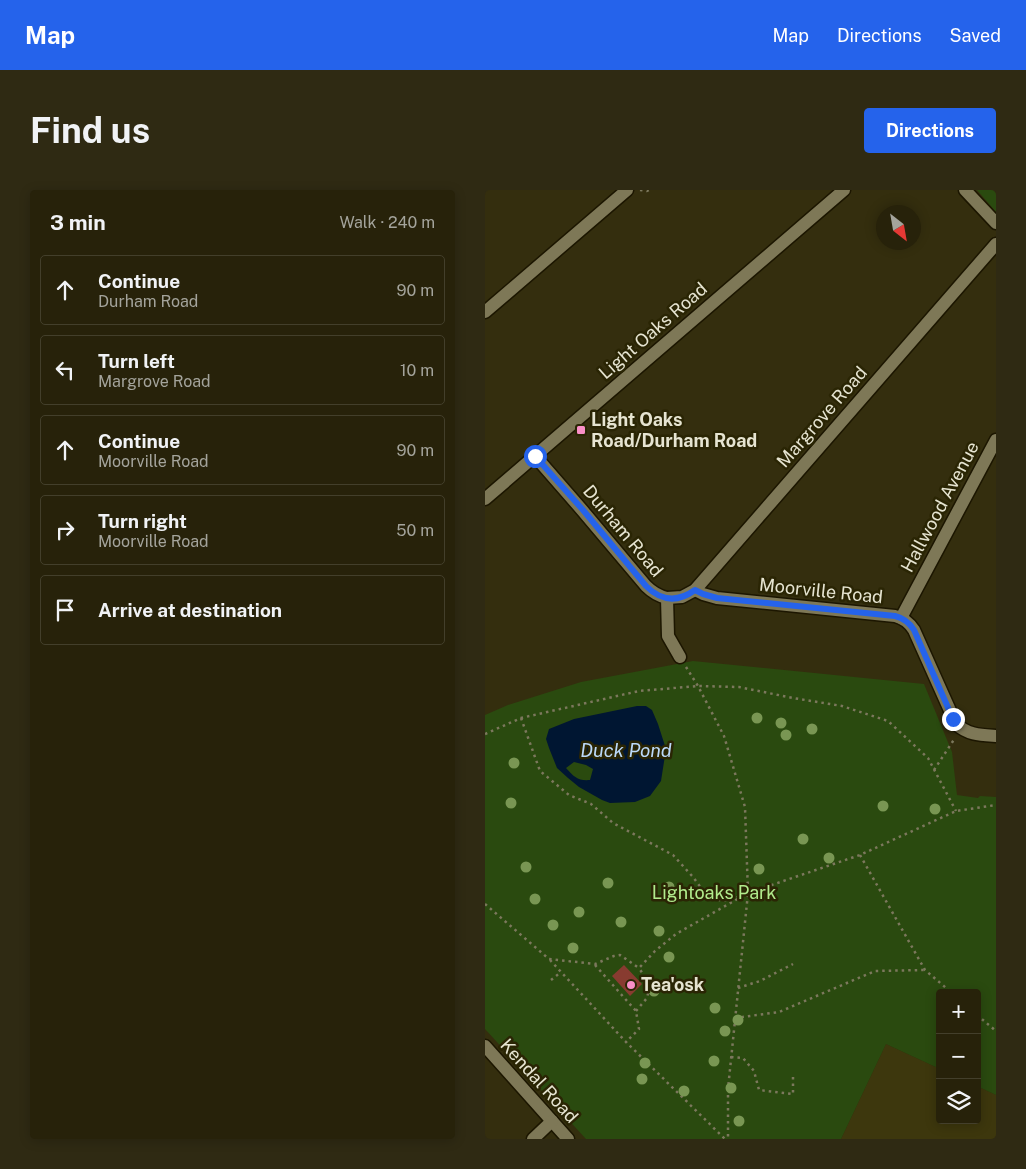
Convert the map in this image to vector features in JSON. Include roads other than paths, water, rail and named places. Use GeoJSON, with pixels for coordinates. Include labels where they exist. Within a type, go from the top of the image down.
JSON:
{"type":"FeatureCollection","features":[{"type":"Feature","properties":{"kind":"street"},"geometry":{"type":"LineString","coordinates":[[485,312],[627,190]]}},
{"type":"Feature","properties":{"kind":"street","name":"Light Oaks Road"},"geometry":{"type":"LineString","coordinates":[[485,499],[844,190]]}},
{"type":"Feature","properties":{"kind":"street"},"geometry":{"type":"LineString","coordinates":[[965,190],[996,224]]}},
{"type":"Feature","properties":{"kind":"street","name":"Margrove Road"},"geometry":{"type":"LineString","coordinates":[[695,590],[996,244]]}},
{"type":"Feature","properties":{"kind":"street","name":"Hallwood Avenue"},"geometry":{"type":"LineString","coordinates":[[901,618],[996,440]]}},
{"type":"Feature","properties":{"kind":"street","name":"Durham Road"},"geometry":{"type":"LineString","coordinates":[[535,456],[646,586],[652,592],[667,598],[668,636],[680,657]]}},
{"type":"Feature","properties":{"kind":"street"},"geometry":{"type":"LineString","coordinates":[[667,598],[682,597],[695,590]]}},
{"type":"Feature","properties":{"kind":"street","name":"Moorville Road"},"geometry":{"type":"LineString","coordinates":[[695,590],[717,598],[901,618],[911,625],[914,630],[953,719],[961,729],[971,734],[996,736]]}},
{"type":"Feature","properties":{"kind":"street","name":"Kendal Road"},"geometry":{"type":"LineString","coordinates":[[485,1046],[568,1139]]}},
{"type":"Feature","properties":{"kind":"street"},"geometry":{"type":"LineString","coordinates":[[533,1139],[552,1121]]}},
{"type":"Feature","properties":{"kind":"water","name":"Duck Pond"},"geometry":{"type":"Polygon","coordinates":[[[637,706],[646,706],[652,710],[666,749],[661,781],[650,796],[635,802],[610,803],[579,787],[557,768],[546,739],[549,729],[574,719],[637,706]],[[574,762],[566,768],[577,778],[590,780],[593,769],[574,762]]]}},
{"type":"Feature","properties":{"kind":"place","name":"Light Oaks Road/Durham Road"},"geometry":{"type":"Point","coordinates":[581,430]}},
{"type":"Feature","properties":{"kind":"place","name":"Tea'osk"},"geometry":{"type":"Point","coordinates":[631,985]}},
{"type":"Feature","properties":{"kind":"park label","name":"Lightoaks Park"},"geometry":{"type":"Point","coordinates":[714,893]}}]}
